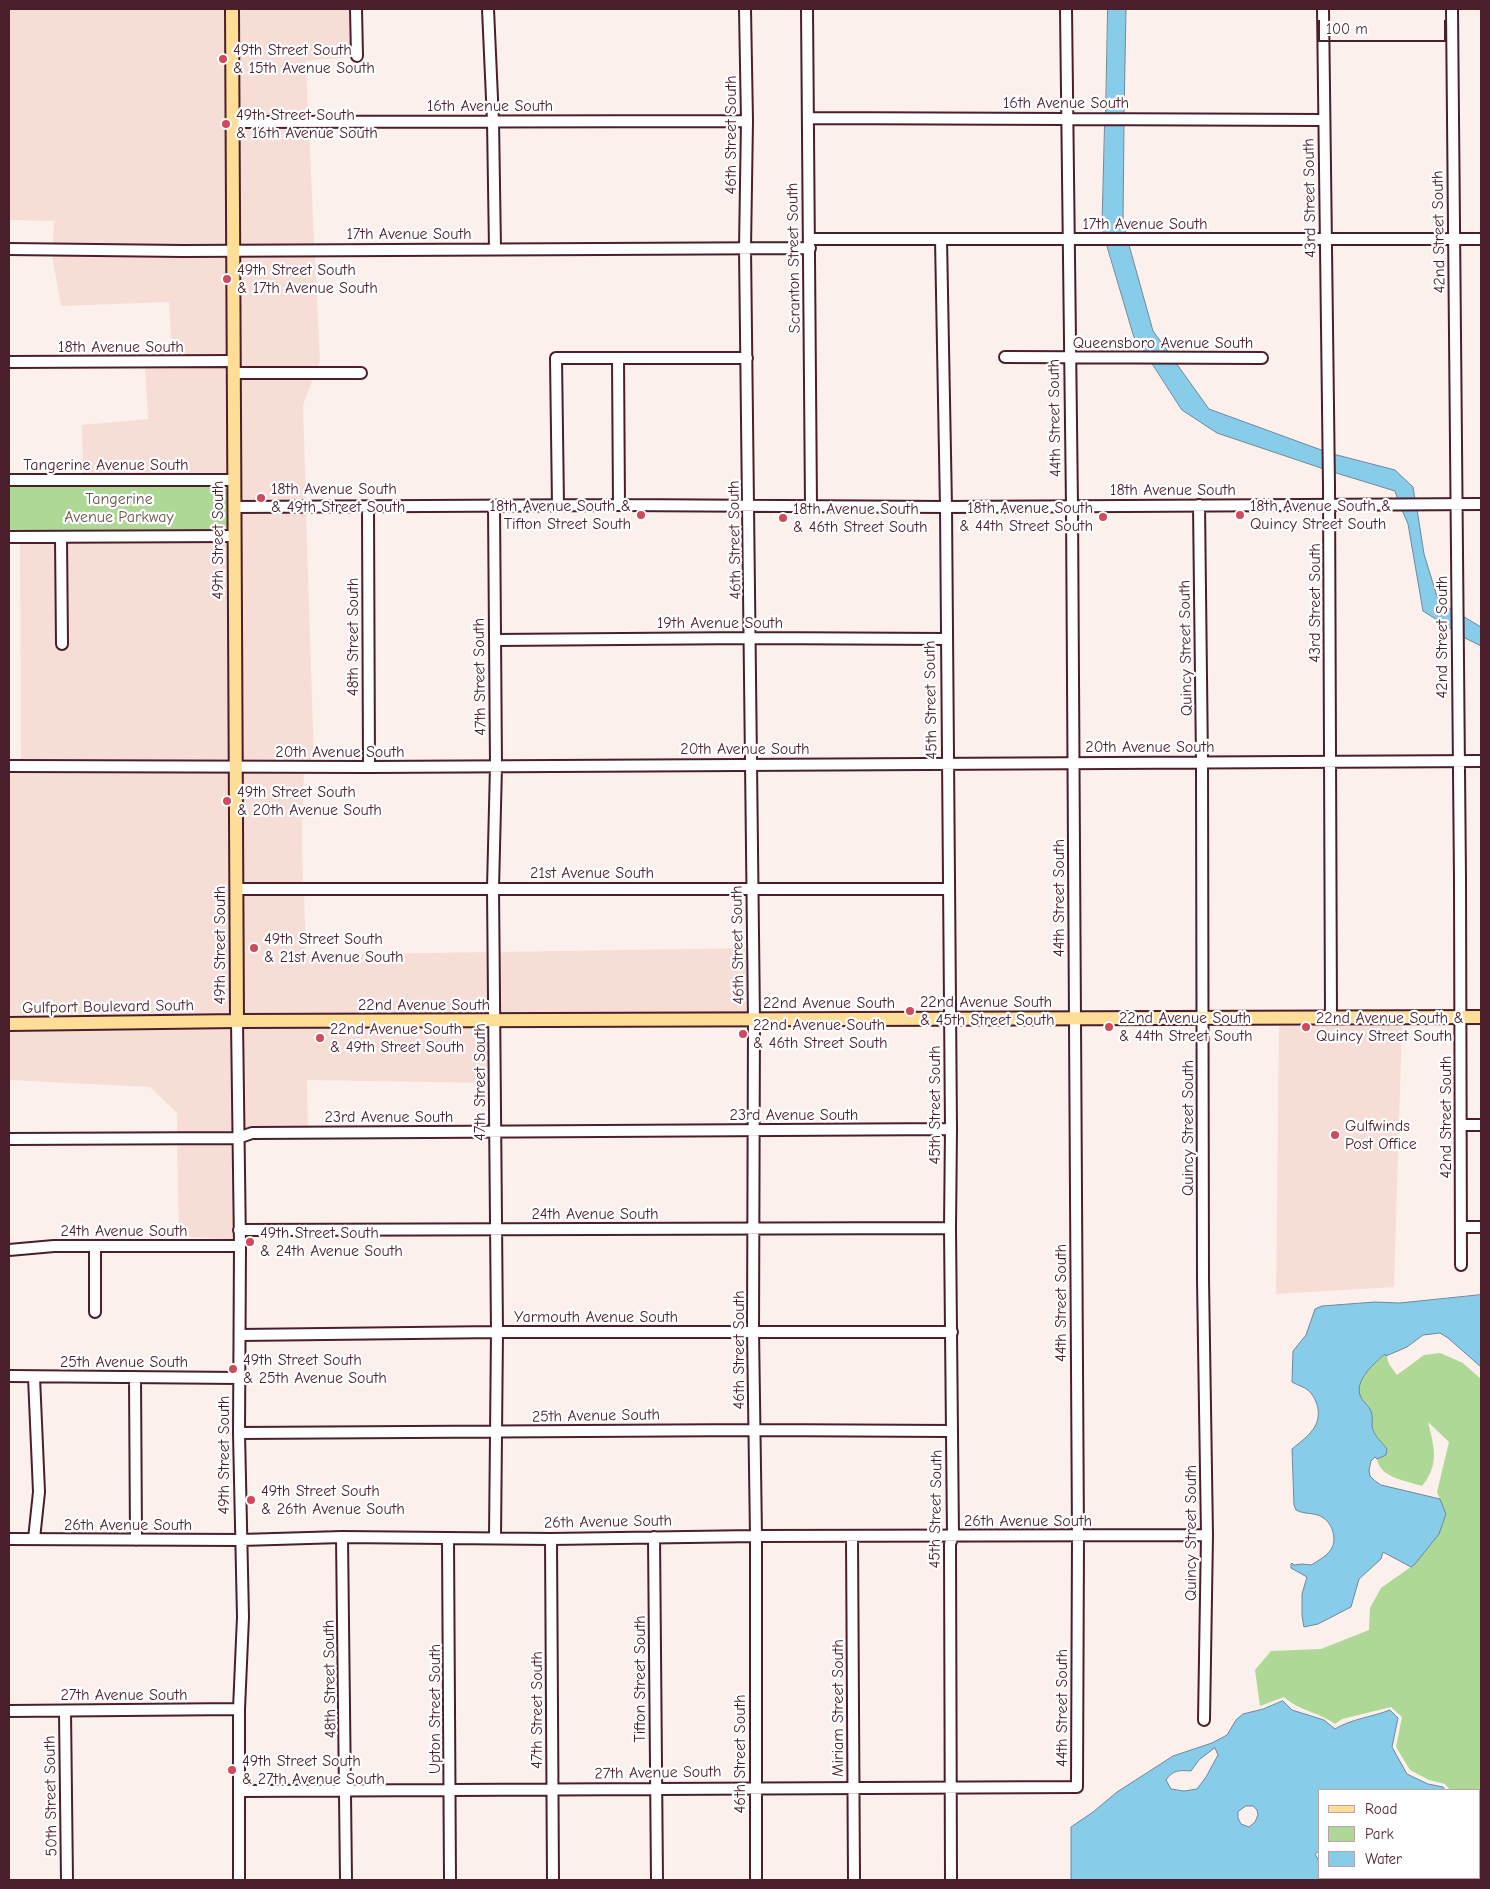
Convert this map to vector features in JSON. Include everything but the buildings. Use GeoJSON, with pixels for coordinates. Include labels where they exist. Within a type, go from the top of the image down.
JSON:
{"type":"FeatureCollection","features":[{"type":"Feature","properties":{"kind":"main road","name":"49th Street South"},"geometry":{"type":"LineString","coordinates":[[232,9],[237,1021]]}},
{"type":"Feature","properties":{"kind":"main road","name":"22nd Avenue South"},"geometry":{"type":"LineString","coordinates":[[237,1021],[1481,1017]]}},
{"type":"Feature","properties":{"kind":"main road","name":"Gulfport Boulevard South"},"geometry":{"type":"LineString","coordinates":[[9,1024],[237,1021]]}},
{"type":"Feature","properties":{"kind":"street"},"geometry":{"type":"LineString","coordinates":[[356,9],[357,56]]}},
{"type":"Feature","properties":{"kind":"street"},"geometry":{"type":"LineString","coordinates":[[488,9],[493,121],[494,249]]}},
{"type":"Feature","properties":{"kind":"street","name":"46th Street South"},"geometry":{"type":"LineString","coordinates":[[745,9],[747,121],[745,248],[754,1020],[753,1332],[756,1536],[756,1880]]}},
{"type":"Feature","properties":{"kind":"street","name":"Scranton Street South"},"geometry":{"type":"LineString","coordinates":[[807,9],[811,506]]}},
{"type":"Feature","properties":{"kind":"street","name":"44th Street South"},"geometry":{"type":"LineString","coordinates":[[1066,9],[1072,506],[1078,1536],[1077,1787]]}},
{"type":"Feature","properties":{"kind":"street","name":"43rd Street South"},"geometry":{"type":"LineString","coordinates":[[1323,9],[1329,504],[1331,1018]]}},
{"type":"Feature","properties":{"kind":"street","name":"42nd Street South"},"geometry":{"type":"LineString","coordinates":[[1452,9],[1461,1017],[1461,1265]]}},
{"type":"Feature","properties":{"kind":"street","name":"16th Avenue South"},"geometry":{"type":"LineString","coordinates":[[808,118],[1323,120]]}},
{"type":"Feature","properties":{"kind":"street","name":"16th Avenue South"},"geometry":{"type":"LineString","coordinates":[[232,122],[747,121]]}},
{"type":"Feature","properties":{"kind":"street","name":"17th Avenue South"},"geometry":{"type":"LineString","coordinates":[[9,249],[745,248],[810,243],[941,239],[1481,239]]}},
{"type":"Feature","properties":{"kind":"street","name":"45th Street South"},"geometry":{"type":"LineString","coordinates":[[941,239],[946,507],[951,1129],[953,1536],[950,1544],[951,1880]]}},
{"type":"Feature","properties":{"kind":"street","name":"Queensboro Avenue South"},"geometry":{"type":"LineString","coordinates":[[1005,357],[1262,358]]}},
{"type":"Feature","properties":{"kind":"street"},"geometry":{"type":"LineString","coordinates":[[558,505],[556,358],[747,358]]}},
{"type":"Feature","properties":{"kind":"street"},"geometry":{"type":"LineString","coordinates":[[618,358],[619,505]]}},
{"type":"Feature","properties":{"kind":"street","name":"18th Avenue South"},"geometry":{"type":"LineString","coordinates":[[9,362],[233,367]]}},
{"type":"Feature","properties":{"kind":"street"},"geometry":{"type":"LineString","coordinates":[[233,367],[361,373]]}},
{"type":"Feature","properties":{"kind":"street","name":"Tangerine Avenue South"},"geometry":{"type":"LineString","coordinates":[[9,480],[234,480]]}},
{"type":"Feature","properties":{"kind":"street","name":"18th Avenue South"},"geometry":{"type":"LineString","coordinates":[[234,507],[619,505],[946,507],[1481,504]]}},
{"type":"Feature","properties":{"kind":"street","name":"Quincy Street South"},"geometry":{"type":"LineString","coordinates":[[1199,505],[1202,762],[1203,1280],[1208,1535],[1204,1720]]}},
{"type":"Feature","properties":{"kind":"street","name":"47th Street South"},"geometry":{"type":"LineString","coordinates":[[494,506],[496,766],[493,888],[497,1332],[495,1538]]}},
{"type":"Feature","properties":{"kind":"street","name":"48th Street South"},"geometry":{"type":"LineString","coordinates":[[368,507],[368,767]]}},
{"type":"Feature","properties":{"kind":"street"},"geometry":{"type":"LineString","coordinates":[[9,537],[234,536]]}},
{"type":"Feature","properties":{"kind":"street"},"geometry":{"type":"LineString","coordinates":[[61,537],[62,644]]}},
{"type":"Feature","properties":{"kind":"street","name":"19th Avenue South"},"geometry":{"type":"LineString","coordinates":[[495,640],[946,639]]}},
{"type":"Feature","properties":{"kind":"street","name":"20th Avenue South"},"geometry":{"type":"LineString","coordinates":[[9,766],[368,767],[1481,761]]}},
{"type":"Feature","properties":{"kind":"street","name":"21st Avenue South"},"geometry":{"type":"LineString","coordinates":[[236,889],[948,889]]}},
{"type":"Feature","properties":{"kind":"street","name":"49th Street South"},"geometry":{"type":"LineString","coordinates":[[237,1021],[243,1617],[239,1709],[239,1880]]}},
{"type":"Feature","properties":{"kind":"street"},"geometry":{"type":"LineString","coordinates":[[1461,1126],[1481,1125]]}},
{"type":"Feature","properties":{"kind":"street","name":"23rd Avenue South"},"geometry":{"type":"LineString","coordinates":[[9,1139],[238,1138],[252,1133],[951,1129]]}},
{"type":"Feature","properties":{"kind":"street","name":"24th Avenue South"},"geometry":{"type":"LineString","coordinates":[[239,1230],[754,1227],[950,1228]]}},
{"type":"Feature","properties":{"kind":"street"},"geometry":{"type":"LineString","coordinates":[[1461,1228],[1481,1227]]}},
{"type":"Feature","properties":{"kind":"street","name":"24th Avenue South"},"geometry":{"type":"LineString","coordinates":[[9,1250],[54,1246],[240,1246]]}},
{"type":"Feature","properties":{"kind":"street"},"geometry":{"type":"LineString","coordinates":[[95,1246],[95,1312]]}},
{"type":"Feature","properties":{"kind":"street","name":"Yarmouth Avenue South"},"geometry":{"type":"LineString","coordinates":[[240,1335],[497,1332],[952,1332]]}},
{"type":"Feature","properties":{"kind":"street","name":"25th Avenue South"},"geometry":{"type":"LineString","coordinates":[[9,1376],[240,1378]]}},
{"type":"Feature","properties":{"kind":"street"},"geometry":{"type":"LineString","coordinates":[[34,1376],[39,1492],[34,1539]]}},
{"type":"Feature","properties":{"kind":"street"},"geometry":{"type":"LineString","coordinates":[[135,1377],[136,1540]]}},
{"type":"Feature","properties":{"kind":"street","name":"25th Avenue South"},"geometry":{"type":"LineString","coordinates":[[240,1433],[755,1430],[952,1431]]}},
{"type":"Feature","properties":{"kind":"street","name":"26th Avenue South"},"geometry":{"type":"LineString","coordinates":[[9,1539],[241,1540],[342,1537],[1208,1535]]}},
{"type":"Feature","properties":{"kind":"street","name":"Tifton Street South"},"geometry":{"type":"LineString","coordinates":[[654,1536],[657,1880]]}},
{"type":"Feature","properties":{"kind":"street","name":"Miriam Street South"},"geometry":{"type":"LineString","coordinates":[[852,1536],[854,1880]]}},
{"type":"Feature","properties":{"kind":"street","name":"48th Street South"},"geometry":{"type":"LineString","coordinates":[[342,1537],[346,1880]]}},
{"type":"Feature","properties":{"kind":"street","name":"Upton Street South"},"geometry":{"type":"LineString","coordinates":[[448,1538],[450,1880]]}},
{"type":"Feature","properties":{"kind":"street","name":"47th Street South"},"geometry":{"type":"LineString","coordinates":[[551,1538],[553,1880]]}},
{"type":"Feature","properties":{"kind":"street","name":"27th Avenue South"},"geometry":{"type":"LineString","coordinates":[[9,1711],[239,1709]]}},
{"type":"Feature","properties":{"kind":"street","name":"50th Street South"},"geometry":{"type":"LineString","coordinates":[[65,1711],[68,1880]]}},
{"type":"Feature","properties":{"kind":"street","name":"27th Avenue South"},"geometry":{"type":"LineString","coordinates":[[240,1791],[755,1787],[1077,1787]]}},
{"type":"Feature","properties":{"kind":"shaded area"},"geometry":{"type":"Polygon","coordinates":[[[9,9],[227,9],[228,245],[53,245],[54,221],[9,220],[9,9]]]}},
{"type":"Feature","properties":{"kind":"shaded area"},"geometry":{"type":"Polygon","coordinates":[[[236,9],[351,9],[353,57],[306,61],[308,116],[237,117],[236,9]]]}},
{"type":"Feature","properties":{"kind":"shaded area"},"geometry":{"type":"Polygon","coordinates":[[[309,126],[314,244],[237,245],[237,127],[309,126]]]}},
{"type":"Feature","properties":{"kind":"shaded area"},"geometry":{"type":"Polygon","coordinates":[[[315,254],[320,361],[317,368],[238,368],[237,255],[315,254]]]}},
{"type":"Feature","properties":{"kind":"shaded area"},"geometry":{"type":"Polygon","coordinates":[[[52,255],[228,255],[229,356],[172,357],[169,302],[61,306],[52,255]]]}},
{"type":"Feature","properties":{"kind":"shaded area"},"geometry":{"type":"Polygon","coordinates":[[[229,366],[230,475],[83,475],[82,425],[148,419],[145,367],[229,366]]]}},
{"type":"Feature","properties":{"kind":"shaded area"},"geometry":{"type":"Polygon","coordinates":[[[238,378],[313,378],[303,405],[306,502],[239,502],[238,378]]]}},
{"type":"Feature","properties":{"kind":"shaded area"},"geometry":{"type":"Polygon","coordinates":[[[239,512],[306,512],[314,762],[240,762],[239,512]]]}},
{"type":"Feature","properties":{"kind":"shaded area"},"geometry":{"type":"Polygon","coordinates":[[[230,541],[231,762],[21,761],[20,542],[57,542],[58,649],[66,649],[66,542],[230,541]]]}},
{"type":"Feature","properties":{"kind":"shaded area"},"geometry":{"type":"Polygon","coordinates":[[[9,771],[231,772],[232,1016],[9,1019],[9,771]]]}},
{"type":"Feature","properties":{"kind":"shaded area"},"geometry":{"type":"Polygon","coordinates":[[[240,772],[304,772],[303,884],[240,884],[240,772]]]}},
{"type":"Feature","properties":{"kind":"shaded area"},"geometry":{"type":"Polygon","coordinates":[[[241,894],[304,894],[306,955],[490,952],[490,1016],[241,1016],[241,894]]]}},
{"type":"Feature","properties":{"kind":"shaded area"},"geometry":{"type":"Polygon","coordinates":[[[749,948],[750,1015],[499,1015],[499,952],[749,948]]]}},
{"type":"Feature","properties":{"kind":"shaded area"},"geometry":{"type":"Polygon","coordinates":[[[1402,1024],[1394,1287],[1276,1294],[1279,1026],[1402,1024]]]}},
{"type":"Feature","properties":{"kind":"shaded area"},"geometry":{"type":"Polygon","coordinates":[[[232,1026],[234,1133],[177,1134],[177,1113],[150,1087],[9,1080],[9,1029],[232,1026]]]}},
{"type":"Feature","properties":{"kind":"shaded area"},"geometry":{"type":"Polygon","coordinates":[[[241,1026],[491,1026],[491,1083],[307,1080],[308,1127],[252,1128],[243,1131],[241,1026]]]}},
{"type":"Feature","properties":{"kind":"shaded area"},"geometry":{"type":"Polygon","coordinates":[[[177,1143],[234,1143],[235,1240],[179,1236],[177,1143]]]}},
{"type":"Feature","properties":{"kind":"green space","name":"Tangerine Avenue Parkway"},"geometry":{"type":"Polygon","coordinates":[[[9,485],[223,485],[229,493],[229,525],[223,531],[9,532],[9,485]]]}},
{"type":"Feature","properties":{"kind":"green space"},"geometry":{"type":"Polygon","coordinates":[[[1440,1353],[1463,1363],[1481,1379],[1480,1853],[1480,1789],[1449,1789],[1445,1784],[1429,1780],[1410,1770],[1396,1747],[1402,1717],[1391,1707],[1342,1719],[1335,1724],[1322,1716],[1297,1706],[1284,1697],[1260,1706],[1255,1670],[1271,1651],[1321,1649],[1369,1630],[1370,1608],[1381,1588],[1415,1564],[1446,1514],[1437,1492],[1449,1442],[1428,1422],[1434,1455],[1428,1478],[1422,1486],[1389,1475],[1383,1471],[1377,1459],[1386,1455],[1387,1449],[1374,1432],[1370,1409],[1359,1395],[1360,1383],[1363,1377],[1386,1354],[1389,1364],[1397,1375],[1424,1355],[1440,1353]]]}},
{"type":"Feature","properties":{"kind":"water"},"geometry":{"type":"Polygon","coordinates":[[[1108,9],[1126,9],[1124,114],[1106,113],[1108,9]]]}},
{"type":"Feature","properties":{"kind":"water"},"geometry":{"type":"Polygon","coordinates":[[[1105,123],[1124,123],[1123,221],[1126,235],[1104,235],[1102,229],[1105,123]]]}},
{"type":"Feature","properties":{"kind":"water"},"geometry":{"type":"Polygon","coordinates":[[[1107,245],[1129,245],[1153,331],[1169,353],[1145,353],[1134,337],[1107,245]]]}},
{"type":"Feature","properties":{"kind":"water"},"geometry":{"type":"Polygon","coordinates":[[[1152,363],[1176,363],[1209,409],[1324,451],[1324,469],[1217,433],[1182,410],[1152,363]]]}},
{"type":"Feature","properties":{"kind":"water"},"geometry":{"type":"Polygon","coordinates":[[[1333,454],[1395,470],[1413,487],[1415,500],[1398,500],[1395,491],[1333,472],[1333,454]]]}},
{"type":"Feature","properties":{"kind":"water"},"geometry":{"type":"Polygon","coordinates":[[[1417,509],[1424,554],[1439,603],[1453,610],[1453,630],[1423,611],[1408,524],[1402,510],[1417,509]]]}},
{"type":"Feature","properties":{"kind":"water"},"geometry":{"type":"Polygon","coordinates":[[[1461,615],[1481,627],[1481,646],[1461,636],[1461,615]]]}},
{"type":"Feature","properties":{"kind":"water"},"geometry":{"type":"Polygon","coordinates":[[[1481,1295],[1481,1367],[1440,1333],[1423,1335],[1407,1347],[1386,1356],[1385,1354],[1367,1372],[1360,1383],[1360,1395],[1371,1411],[1374,1432],[1387,1449],[1386,1455],[1377,1459],[1375,1457],[1371,1461],[1370,1476],[1381,1485],[1440,1499],[1446,1514],[1439,1534],[1411,1567],[1383,1552],[1381,1559],[1359,1579],[1351,1607],[1318,1624],[1304,1627],[1302,1594],[1307,1577],[1291,1568],[1291,1564],[1311,1565],[1330,1551],[1334,1542],[1332,1529],[1325,1519],[1319,1515],[1296,1510],[1294,1505],[1292,1449],[1315,1427],[1318,1409],[1311,1393],[1292,1382],[1293,1351],[1306,1335],[1315,1309],[1322,1306],[1375,1302],[1399,1303],[1481,1295]]]}},
{"type":"Feature","properties":{"kind":"water"},"geometry":{"type":"Polygon","coordinates":[[[1283,1701],[1292,1710],[1324,1720],[1335,1729],[1390,1710],[1398,1718],[1392,1747],[1407,1774],[1444,1789],[1318,1789],[1318,1852],[1315,1854],[1318,1859],[1318,1879],[1335,1880],[1071,1880],[1071,1827],[1117,1792],[1173,1756],[1212,1743],[1227,1735],[1236,1720],[1243,1714],[1283,1701]],[[1215,1748],[1199,1760],[1191,1771],[1180,1771],[1171,1774],[1166,1780],[1171,1789],[1184,1791],[1197,1789],[1218,1755],[1215,1748]],[[1246,1806],[1238,1812],[1241,1824],[1249,1827],[1255,1822],[1258,1815],[1257,1810],[1253,1806],[1246,1806]]]}},
{"type":"Feature","properties":{"kind":"place","name":"49th Street South & 15th Avenue South"},"geometry":{"type":"Point","coordinates":[223,59]}},
{"type":"Feature","properties":{"kind":"place","name":"49th Street South & 16th Avenue South"},"geometry":{"type":"Point","coordinates":[226,124]}},
{"type":"Feature","properties":{"kind":"place","name":"49th Street South & 17th Avenue South"},"geometry":{"type":"Point","coordinates":[227,279]}},
{"type":"Feature","properties":{"kind":"place","name":"18th Avenue South & 49th Street South"},"geometry":{"type":"Point","coordinates":[261,498]}},
{"type":"Feature","properties":{"kind":"place","name":"18th Avenue South & Tifton Street South"},"geometry":{"type":"Point","coordinates":[641,515]}},
{"type":"Feature","properties":{"kind":"place","name":"18th Avenue South & Quincy Street South"},"geometry":{"type":"Point","coordinates":[1240,515]}},
{"type":"Feature","properties":{"kind":"place","name":"18th Avenue South & 44th Street South"},"geometry":{"type":"Point","coordinates":[1103,517]}},
{"type":"Feature","properties":{"kind":"place","name":"18th Avenue South & 46th Street South"},"geometry":{"type":"Point","coordinates":[783,518]}},
{"type":"Feature","properties":{"kind":"place","name":"49th Street South & 20th Avenue South"},"geometry":{"type":"Point","coordinates":[227,801]}},
{"type":"Feature","properties":{"kind":"place","name":"49th Street South & 21st Avenue South"},"geometry":{"type":"Point","coordinates":[254,948]}},
{"type":"Feature","properties":{"kind":"place","name":"22nd Avenue South & 45th Street South"},"geometry":{"type":"Point","coordinates":[910,1011]}},
{"type":"Feature","properties":{"kind":"place","name":"22nd Avenue South & 44th Street South"},"geometry":{"type":"Point","coordinates":[1109,1027]}},
{"type":"Feature","properties":{"kind":"place","name":"22nd Avenue South & Quincy Street South"},"geometry":{"type":"Point","coordinates":[1306,1027]}},
{"type":"Feature","properties":{"kind":"place","name":"22nd Avenue South & 46th Street South"},"geometry":{"type":"Point","coordinates":[743,1034]}},
{"type":"Feature","properties":{"kind":"place","name":"22nd Avenue South & 49th Street South"},"geometry":{"type":"Point","coordinates":[320,1038]}},
{"type":"Feature","properties":{"kind":"place","name":"Gulfwinds Post Office"},"geometry":{"type":"Point","coordinates":[1335,1135]}},
{"type":"Feature","properties":{"kind":"place","name":"49th Street South & 24th Avenue South"},"geometry":{"type":"Point","coordinates":[250,1242]}},
{"type":"Feature","properties":{"kind":"place","name":"49th Street South & 25th Avenue South"},"geometry":{"type":"Point","coordinates":[233,1369]}},
{"type":"Feature","properties":{"kind":"place","name":"49th Street South & 26th Avenue South"},"geometry":{"type":"Point","coordinates":[251,1500]}},
{"type":"Feature","properties":{"kind":"place","name":"49th Street South & 27th Avenue South"},"geometry":{"type":"Point","coordinates":[232,1770]}}]}
